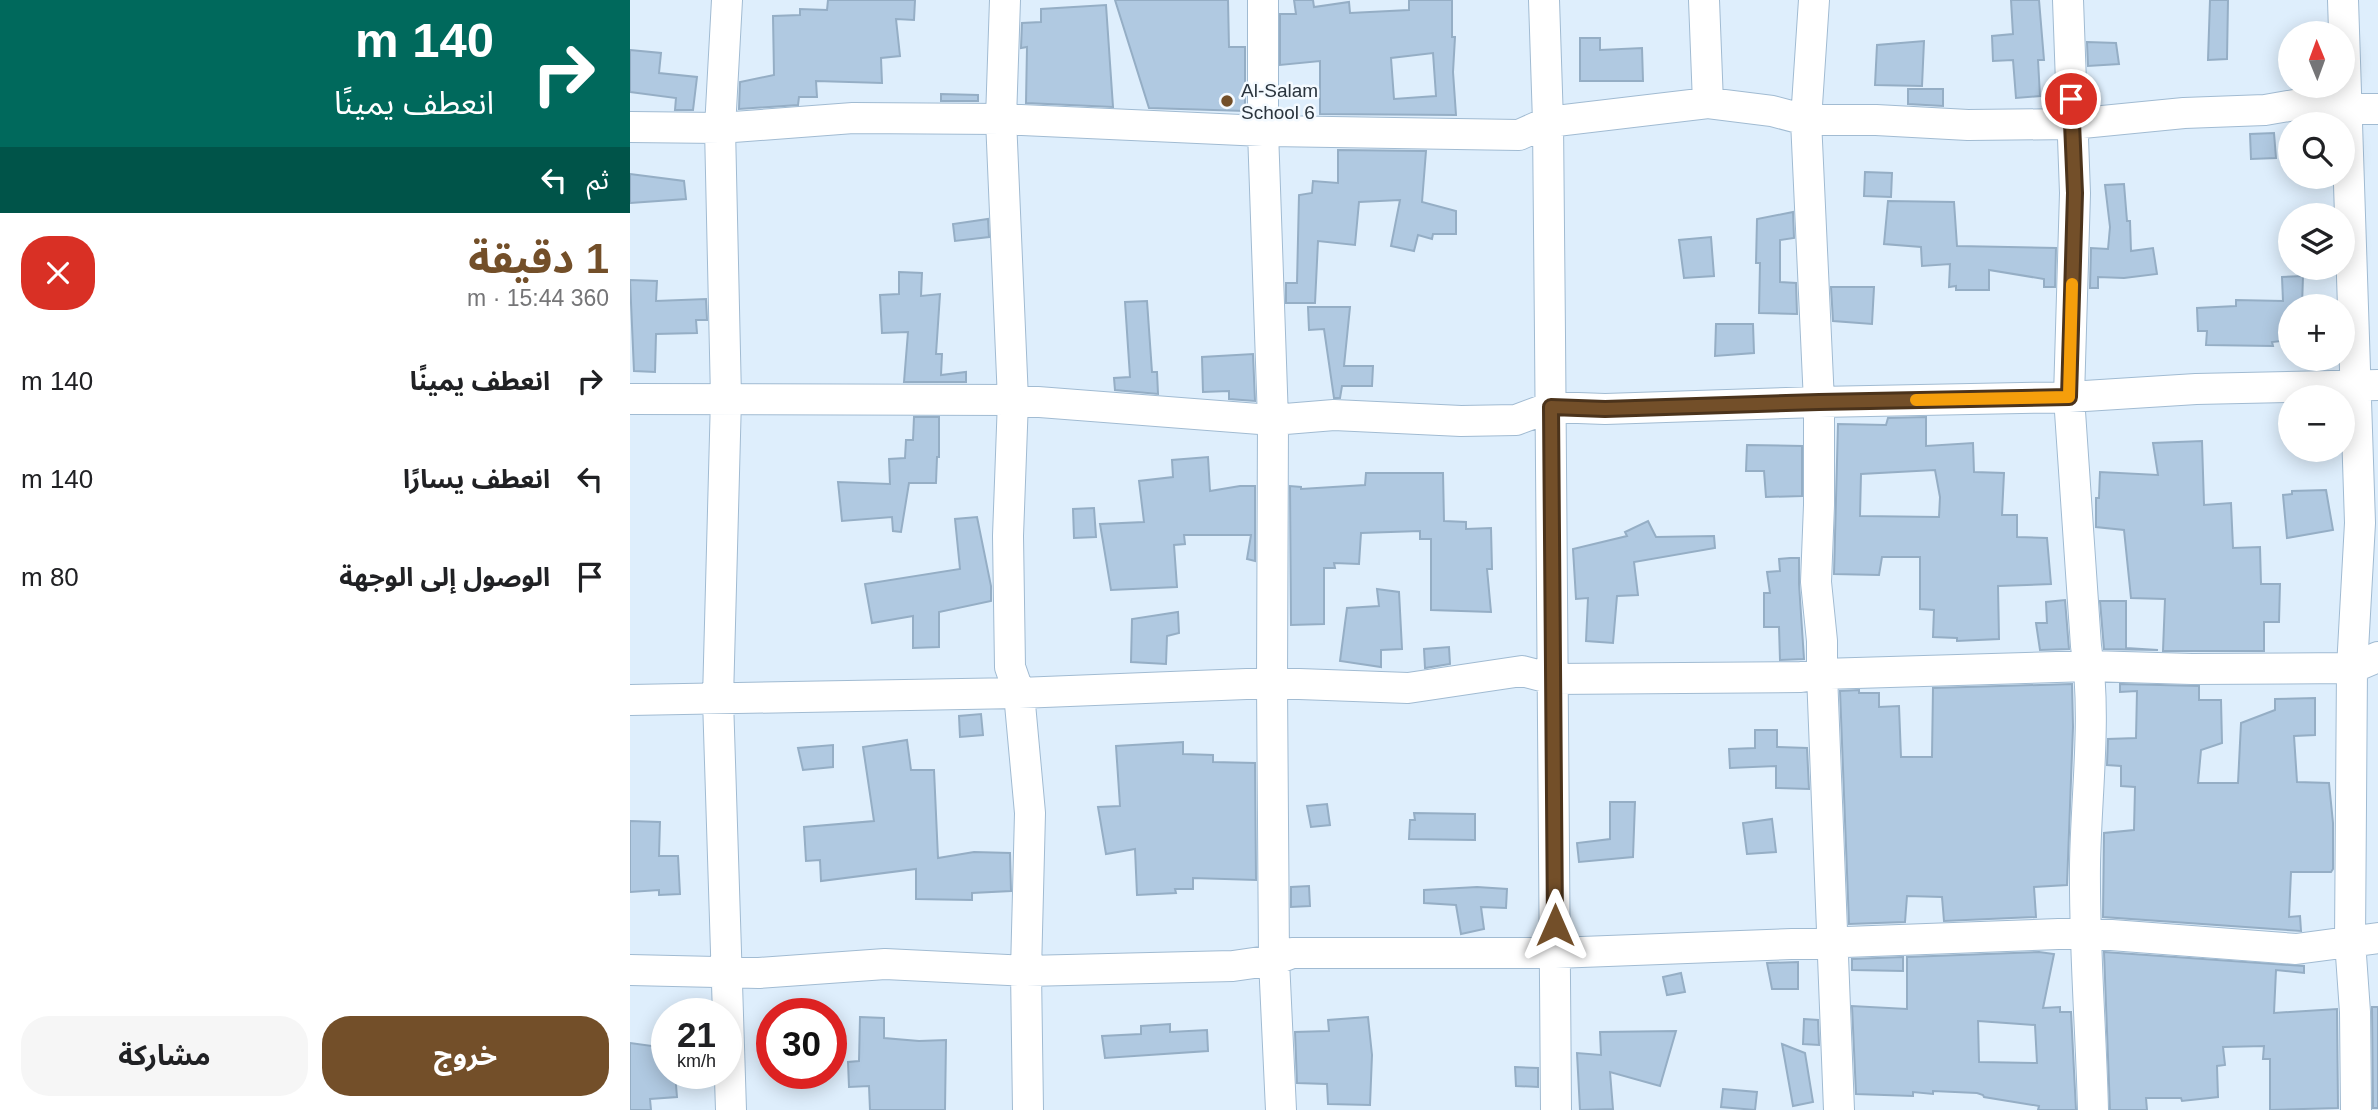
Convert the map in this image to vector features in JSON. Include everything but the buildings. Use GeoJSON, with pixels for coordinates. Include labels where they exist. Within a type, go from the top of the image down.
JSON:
{"type":"FeatureCollection","features":[{"type":"Feature","properties":{"kind":"street"},"geometry":{"type":"LineString","coordinates":[[727,0],[720,128],[726,398],[718,699],[731,1110]]}},
{"type":"Feature","properties":{"kind":"street"},"geometry":{"type":"LineString","coordinates":[[1005,0],[1001,118],[1013,400],[1008,536],[1010,667],[1019,693],[1030,813],[1028,1110]]}},
{"type":"Feature","properties":{"kind":"street"},"geometry":{"type":"LineString","coordinates":[[1263,0],[1263,131],[1273,420],[1274,960],[1281,1110]]}},
{"type":"Feature","properties":{"kind":"street"},"geometry":{"type":"LineString","coordinates":[[1544,0],[1548,122],[1556,1110]]}},
{"type":"Feature","properties":{"kind":"street"},"geometry":{"type":"LineString","coordinates":[[1704,0],[1708,103]]}},
{"type":"Feature","properties":{"kind":"street"},"geometry":{"type":"LineString","coordinates":[[1814,0],[1807,120],[1819,402],[1816,582],[1822,641],[1839,1110]]}},
{"type":"Feature","properties":{"kind":"street"},"geometry":{"type":"LineString","coordinates":[[2068,0],[2075,193],[2069,397],[2091,684],[2085,933],[2093,1110]]}},
{"type":"Feature","properties":{"kind":"street"},"geometry":{"type":"LineString","coordinates":[[2343,0],[2367,386],[2360,523],[2365,662],[2364,940],[2355,1012],[2356,1110]]}},
{"type":"Feature","properties":{"kind":"street"},"geometry":{"type":"LineString","coordinates":[[630,127],[720,128],[853,118],[1001,118],[1263,131],[1519,135],[1548,122],[1708,103],[1772,111],[1807,120],[1876,120],[1968,125],[2072,124],[2184,113],[2265,110],[2306,103],[2348,109],[2378,109]]}},
{"type":"Feature","properties":{"kind":"street"},"geometry":{"type":"LineString","coordinates":[[630,399],[1013,400],[1273,420],[1334,415],[1461,421],[1516,420],[1551,407],[1605,409],[2069,397],[2196,389],[2367,386]]}},
{"type":"Feature","properties":{"kind":"street"},"geometry":{"type":"LineString","coordinates":[[630,700],[1019,693],[1272,683],[1408,688],[1522,671],[1553,679],[1801,677],[1822,674],[2089,666],[2192,669],[2365,662]]}},
{"type":"Feature","properties":{"kind":"street"},"geometry":{"type":"LineString","coordinates":[[630,970],[759,973],[885,964],[1027,971],[1233,966],[1274,960],[1292,953],[1555,953],[2085,933],[2296,949],[2364,940]]}},
{"type":"Feature","properties":{"kind":"slow traffic"},"geometry":{"type":"LineString","coordinates":[[1916,400],[2069,397],[2072,284]]}},
{"type":"Feature","properties":{"kind":"place","name":"Al-Salam School 6"},"geometry":{"type":"Point","coordinates":[1227,101]}},
{"type":"Feature","properties":{"kind":"route"},"geometry":{"type":"LineString","coordinates":[[1555,925],[1551,407],[1605,409],[2069,397],[2075,193],[2071,99]]}}]}
